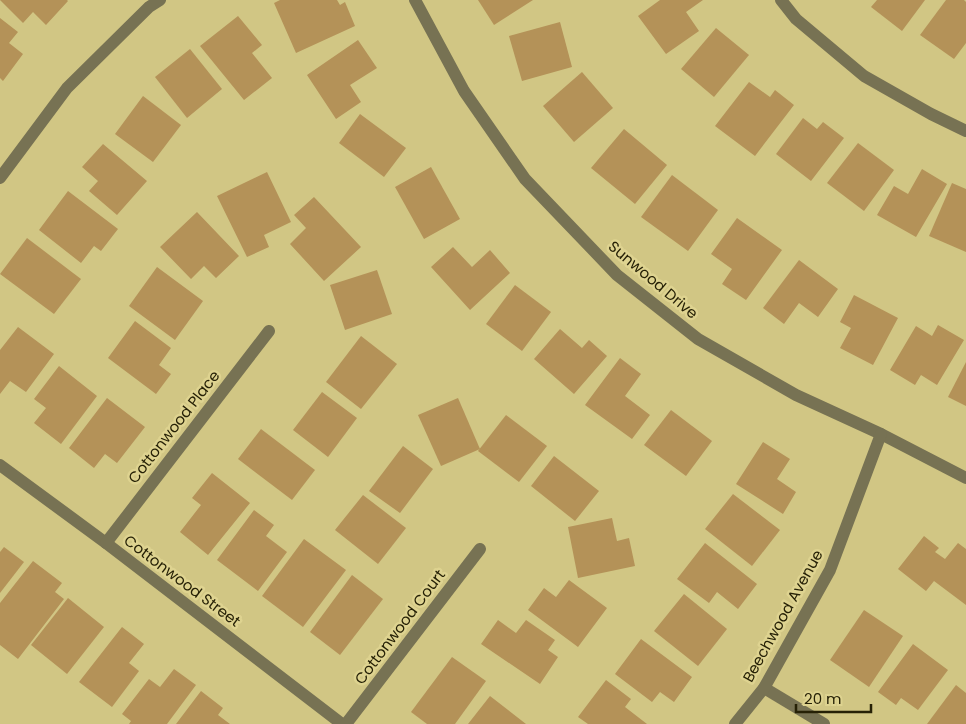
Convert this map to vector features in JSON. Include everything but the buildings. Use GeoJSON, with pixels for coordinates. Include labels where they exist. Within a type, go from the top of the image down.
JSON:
{"type":"FeatureCollection","features":[{"type":"Feature","properties":{"kind":"street"},"geometry":{"type":"LineString","coordinates":[[0,178],[67,88],[149,7],[160,0]]}},
{"type":"Feature","properties":{"kind":"street","name":"Sunwood Drive"},"geometry":{"type":"LineString","coordinates":[[415,0],[464,91],[525,179],[617,275],[698,339],[796,395],[881,434],[966,478]]}},
{"type":"Feature","properties":{"kind":"street"},"geometry":{"type":"LineString","coordinates":[[781,0],[796,19],[864,76],[931,114],[966,131]]}},
{"type":"Feature","properties":{"kind":"street","name":"Cottonwood Place"},"geometry":{"type":"LineString","coordinates":[[106,543],[269,331]]}},
{"type":"Feature","properties":{"kind":"street","name":"Beechwood Avenue"},"geometry":{"type":"LineString","coordinates":[[736,724],[764,688],[830,570],[881,434]]}},
{"type":"Feature","properties":{"kind":"street","name":"Cottonwood Street"},"geometry":{"type":"LineString","coordinates":[[0,465],[106,543],[342,724]]}},
{"type":"Feature","properties":{"kind":"street","name":"Cottonwood Court"},"geometry":{"type":"LineString","coordinates":[[346,724],[480,549]]}},
{"type":"Feature","properties":{"kind":"street"},"geometry":{"type":"LineString","coordinates":[[764,688],[824,724]]}}]}
